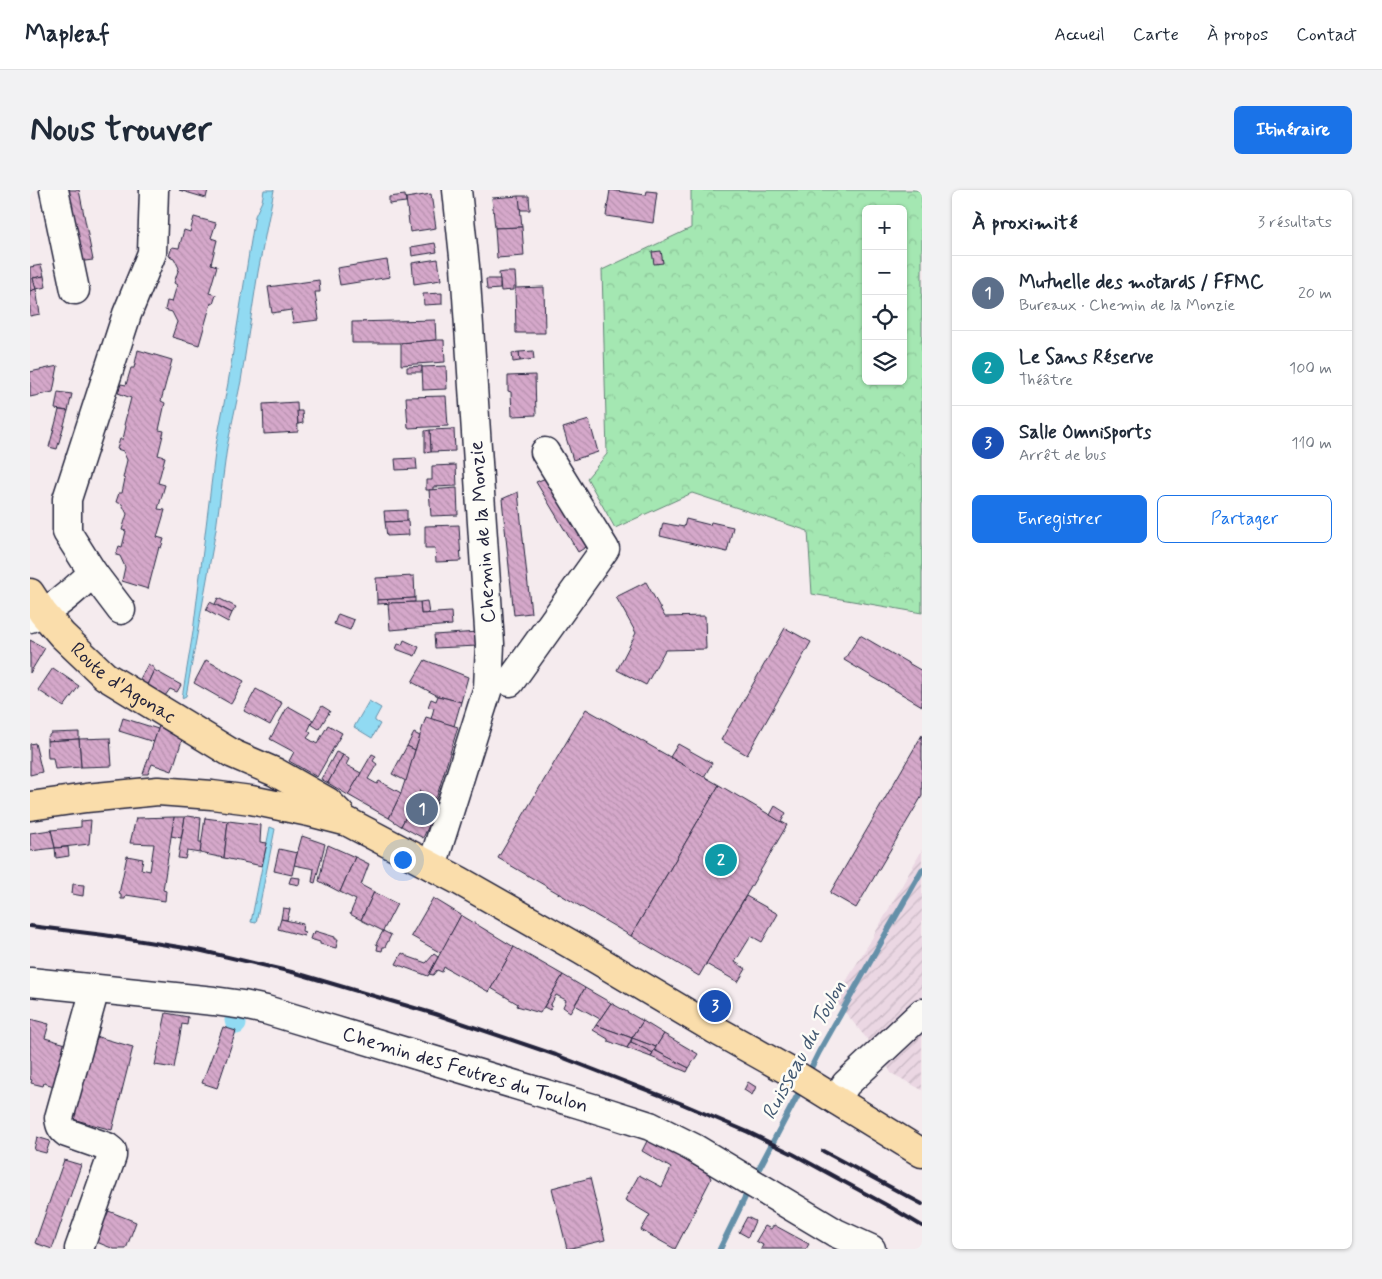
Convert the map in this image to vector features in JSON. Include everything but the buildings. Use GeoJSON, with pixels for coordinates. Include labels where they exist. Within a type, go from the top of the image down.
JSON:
{"type":"FeatureCollection","features":[{"type":"Feature","properties":{"kind":"main road","name":"Route d'Agonac"},"geometry":{"type":"LineString","coordinates":[[34,608],[106,676],[233,754],[275,772],[328,802],[348,822]]}},
{"type":"Feature","properties":{"kind":"main road","name":"Route d'Agonac"},"geometry":{"type":"LineString","coordinates":[[233,754],[247,771],[251,784],[251,800]]}},
{"type":"Feature","properties":{"kind":"main road"},"geometry":{"type":"LineString","coordinates":[[30,806],[86,798],[158,792],[212,795],[251,800],[348,822],[460,881],[581,950],[788,1070],[922,1153]]}},
{"type":"Feature","properties":{"kind":"street"},"geometry":{"type":"LineString","coordinates":[[54,190],[75,290]]}},
{"type":"Feature","properties":{"kind":"street"},"geometry":{"type":"LineString","coordinates":[[121,610],[93,573],[67,532],[67,499],[127,314],[152,253],[154,190]]}},
{"type":"Feature","properties":{"kind":"street","name":"Chemin de la Monzie"},"geometry":{"type":"LineString","coordinates":[[432,866],[488,688],[490,644],[465,266],[457,190]]}},
{"type":"Feature","properties":{"kind":"street"},"geometry":{"type":"LineString","coordinates":[[510,682],[605,549],[545,452]]}},
{"type":"Feature","properties":{"kind":"street"},"geometry":{"type":"LineString","coordinates":[[34,608],[65,598],[93,573]]}},
{"type":"Feature","properties":{"kind":"street","name":"Chemin des Feutres du Toulon"},"geometry":{"type":"LineString","coordinates":[[30,982],[214,1001],[266,1010],[606,1112],[650,1126],[694,1148],[836,1233],[867,1248]]}},
{"type":"Feature","properties":{"kind":"street"},"geometry":{"type":"LineString","coordinates":[[79,1249],[112,1156],[112,1150],[107,1147],[67,1133],[62,1129],[59,1118],[94,989]]}},
{"type":"Feature","properties":{"kind":"street"},"geometry":{"type":"LineString","coordinates":[[826,1094],[846,1084],[922,1013]]}},
{"type":"Feature","properties":{"kind":"shaded area"},"geometry":{"type":"Polygon","coordinates":[[[922,850],[922,1090],[891,1073],[885,1061],[835,1000],[922,850]]]}},
{"type":"Feature","properties":{"kind":"green space"},"geometry":{"type":"Polygon","coordinates":[[[691,190],[922,190],[922,613],[812,594],[808,531],[692,493],[615,528],[587,478],[607,454],[602,270],[691,228],[691,190]]]}},
{"type":"Feature","properties":{"kind":"water"},"geometry":{"type":"Polygon","coordinates":[[[264,190],[274,190],[258,272],[241,381],[227,447],[216,529],[186,696],[182,698],[193,632],[216,445],[255,216],[262,201],[264,190]]]}},
{"type":"Feature","properties":{"kind":"water"},"geometry":{"type":"Polygon","coordinates":[[[369,701],[381,708],[375,719],[380,724],[372,738],[354,727],[369,701]]]}},
{"type":"Feature","properties":{"kind":"water"},"geometry":{"type":"Polygon","coordinates":[[[270,827],[275,829],[256,923],[251,922],[270,827]]]}},
{"type":"Feature","properties":{"kind":"waterway","name":"Ruisseau du Toulon"},"geometry":{"type":"LineString","coordinates":[[808,1074],[922,870]]}},
{"type":"Feature","properties":{"kind":"waterway"},"geometry":{"type":"LineString","coordinates":[[236,1015],[236,1024]]}},
{"type":"Feature","properties":{"kind":"waterway","name":"Ruisseau du Toulon"},"geometry":{"type":"LineString","coordinates":[[755,1176],[803,1085]]}},
{"type":"Feature","properties":{"kind":"waterway","name":"Ruisseau du Toulon"},"geometry":{"type":"LineString","coordinates":[[720,1249],[750,1187]]}},
{"type":"Feature","properties":{"kind":"railway"},"geometry":{"type":"LineString","coordinates":[[30,926],[104,935],[198,950],[296,973],[435,1014],[556,1055],[680,1103],[748,1132],[793,1154],[922,1226]]}},
{"type":"Feature","properties":{"kind":"railway"},"geometry":{"type":"LineString","coordinates":[[823,1151],[922,1204]]}},
{"type":"Feature","properties":{"kind":"place","name":"Mutuelle des motards / FFMC"},"geometry":{"type":"Point","coordinates":[422,809]}},
{"type":"Feature","properties":{"kind":"place","name":"Le Sans Réserve"},"geometry":{"type":"Point","coordinates":[721,860]}},
{"type":"Feature","properties":{"kind":"place","name":"Salle Omnisports"},"geometry":{"type":"Point","coordinates":[715,1006]}}]}
